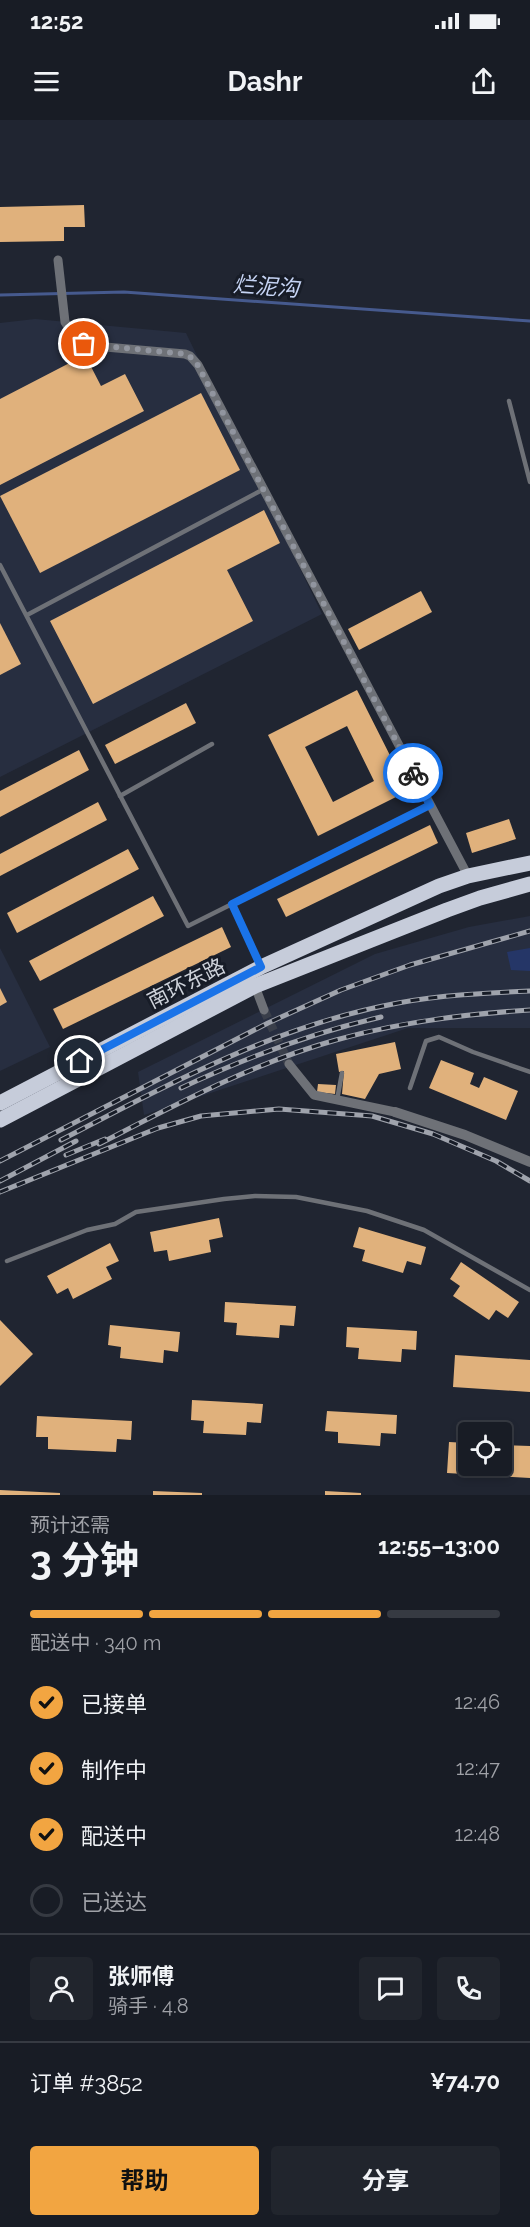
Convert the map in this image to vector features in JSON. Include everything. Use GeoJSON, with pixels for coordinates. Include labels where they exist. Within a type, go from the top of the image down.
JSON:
{"type":"FeatureCollection","features":[{"type":"Feature","properties":{"kind":"highway","name":"南环东路"},"geometry":{"type":"LineString","coordinates":[[0,1103],[261,967],[439,886],[468,876],[530,863]]}},
{"type":"Feature","properties":{"kind":"highway","name":"南环东路"},"geometry":{"type":"LineString","coordinates":[[0,1120],[255,986],[458,906],[530,884]]}},
{"type":"Feature","properties":{"kind":"street"},"geometry":{"type":"LineString","coordinates":[[58,260],[65,322],[69,331],[84,344],[185,354],[195,360],[468,876]]}},
{"type":"Feature","properties":{"kind":"street"},"geometry":{"type":"LineString","coordinates":[[255,986],[264,1010]]}},
{"type":"Feature","properties":{"kind":"street"},"geometry":{"type":"LineString","coordinates":[[289,1064],[314,1095],[395,1112],[465,1135],[530,1162]]}},
{"type":"Feature","properties":{"kind":"lane"},"geometry":{"type":"LineString","coordinates":[[509,401],[530,482]]}},
{"type":"Feature","properties":{"kind":"lane"},"geometry":{"type":"LineString","coordinates":[[27,615],[264,489]]}},
{"type":"Feature","properties":{"kind":"lane"},"geometry":{"type":"LineString","coordinates":[[0,566],[188,926],[430,805]]}},
{"type":"Feature","properties":{"kind":"lane"},"geometry":{"type":"LineString","coordinates":[[120,796],[212,744]]}},
{"type":"Feature","properties":{"kind":"lane"},"geometry":{"type":"LineString","coordinates":[[232,904],[261,967]]}},
{"type":"Feature","properties":{"kind":"lane"},"geometry":{"type":"LineString","coordinates":[[410,1088],[426,1041],[439,1037],[530,1072]]}},
{"type":"Feature","properties":{"kind":"lane"},"geometry":{"type":"LineString","coordinates":[[338,1100],[342,1073]]}},
{"type":"Feature","properties":{"kind":"lane"},"geometry":{"type":"LineString","coordinates":[[7,1261],[87,1230],[115,1224],[136,1212],[255,1196],[296,1197],[367,1211],[424,1230],[530,1290]]}},
{"type":"Feature","properties":{"kind":"shaded area"},"geometry":{"type":"Polygon","coordinates":[[[35,319],[186,333],[322,614],[0,777],[0,323],[35,319]]]}},
{"type":"Feature","properties":{"kind":"shaded area"},"geometry":{"type":"Polygon","coordinates":[[[530,916],[530,1028],[408,1028],[144,1115],[138,1072],[375,954],[469,927],[530,916]]]}},
{"type":"Feature","properties":{"kind":"shaded area"},"geometry":{"type":"Polygon","coordinates":[[[0,948],[50,1047],[0,1071],[0,948]]]}},
{"type":"Feature","properties":{"kind":"shaded area"},"geometry":{"type":"Polygon","coordinates":[[[530,948],[530,971],[511,970],[507,952],[530,948]]]}},
{"type":"Feature","properties":{"kind":"building"},"geometry":{"type":"Polygon","coordinates":[[[84,205],[85,227],[64,227],[64,241],[0,242],[0,207],[84,205]]]}},
{"type":"Feature","properties":{"kind":"building"},"geometry":{"type":"Polygon","coordinates":[[[85,355],[101,386],[125,374],[144,411],[0,485],[0,399],[85,355]]]}},
{"type":"Feature","properties":{"kind":"building"},"geometry":{"type":"Polygon","coordinates":[[[201,393],[240,470],[40,573],[0,496],[201,393]]]}},
{"type":"Feature","properties":{"kind":"building"},"geometry":{"type":"Polygon","coordinates":[[[264,510],[280,543],[227,570],[253,621],[93,704],[50,621],[264,510]]]}},
{"type":"Feature","properties":{"kind":"building"},"geometry":{"type":"Polygon","coordinates":[[[421,591],[432,612],[359,650],[348,629],[421,591]]]}},
{"type":"Feature","properties":{"kind":"building"},"geometry":{"type":"Polygon","coordinates":[[[0,623],[21,664],[0,675],[0,623]]]}},
{"type":"Feature","properties":{"kind":"building"},"geometry":{"type":"Polygon","coordinates":[[[357,690],[408,791],[318,836],[268,735],[357,690]],[[347,726],[305,747],[333,802],[374,781],[347,726]]]}},
{"type":"Feature","properties":{"kind":"building"},"geometry":{"type":"Polygon","coordinates":[[[186,703],[196,723],[115,764],[105,745],[186,703]]]}},
{"type":"Feature","properties":{"kind":"building"},"geometry":{"type":"Polygon","coordinates":[[[79,750],[89,770],[0,817],[0,791],[79,750]]]}},
{"type":"Feature","properties":{"kind":"building"},"geometry":{"type":"Polygon","coordinates":[[[98,802],[107,820],[0,876],[0,854],[98,802]]]}},
{"type":"Feature","properties":{"kind":"building"},"geometry":{"type":"Polygon","coordinates":[[[509,819],[516,839],[472,853],[466,833],[509,819]]]}},
{"type":"Feature","properties":{"kind":"building"},"geometry":{"type":"Polygon","coordinates":[[[430,825],[438,843],[286,917],[277,899],[430,825]]]}},
{"type":"Feature","properties":{"kind":"building"},"geometry":{"type":"Polygon","coordinates":[[[128,849],[139,869],[17,933],[7,913],[128,849]]]}},
{"type":"Feature","properties":{"kind":"building"},"geometry":{"type":"Polygon","coordinates":[[[153,896],[164,916],[40,981],[29,961],[153,896]]]}},
{"type":"Feature","properties":{"kind":"building"},"geometry":{"type":"Polygon","coordinates":[[[222,927],[231,947],[63,1029],[53,1009],[222,927]]]}},
{"type":"Feature","properties":{"kind":"building"},"geometry":{"type":"Polygon","coordinates":[[[0,988],[7,1002],[0,1006],[0,988]]]}},
{"type":"Feature","properties":{"kind":"building"},"geometry":{"type":"Polygon","coordinates":[[[395,1042],[401,1069],[379,1074],[365,1099],[342,1094],[344,1071],[339,1072],[336,1054],[395,1042]]]}},
{"type":"Feature","properties":{"kind":"building"},"geometry":{"type":"Polygon","coordinates":[[[441,1060],[474,1073],[470,1084],[479,1088],[484,1077],[518,1091],[506,1120],[429,1088],[441,1060]]]}},
{"type":"Feature","properties":{"kind":"building"},"geometry":{"type":"Polygon","coordinates":[[[318,1084],[336,1085],[335,1094],[317,1092],[318,1084]]]}},
{"type":"Feature","properties":{"kind":"building"},"geometry":{"type":"Polygon","coordinates":[[[219,1218],[223,1237],[209,1240],[211,1252],[169,1261],[167,1250],[154,1252],[150,1232],[219,1218]]]}},
{"type":"Feature","properties":{"kind":"building"},"geometry":{"type":"Polygon","coordinates":[[[359,1227],[426,1247],[421,1265],[407,1261],[403,1273],[362,1261],[365,1250],[353,1247],[359,1227]]]}},
{"type":"Feature","properties":{"kind":"building"},"geometry":{"type":"Polygon","coordinates":[[[110,1243],[119,1261],[106,1267],[112,1279],[73,1299],[68,1288],[57,1294],[47,1276],[110,1243]]]}},
{"type":"Feature","properties":{"kind":"building"},"geometry":{"type":"Polygon","coordinates":[[[461,1262],[519,1302],[508,1318],[496,1310],[489,1320],[453,1296],[460,1286],[450,1279],[461,1262]]]}},
{"type":"Feature","properties":{"kind":"building"},"geometry":{"type":"Polygon","coordinates":[[[225,1302],[296,1306],[294,1326],[280,1325],[279,1338],[236,1335],[237,1323],[224,1322],[225,1302]]]}},
{"type":"Feature","properties":{"kind":"building"},"geometry":{"type":"Polygon","coordinates":[[[0,1320],[33,1354],[0,1386],[0,1320]]]}},
{"type":"Feature","properties":{"kind":"building"},"geometry":{"type":"Polygon","coordinates":[[[110,1325],[180,1332],[178,1352],[164,1350],[163,1363],[120,1358],[121,1347],[108,1345],[110,1325]]]}},
{"type":"Feature","properties":{"kind":"building"},"geometry":{"type":"Polygon","coordinates":[[[347,1327],[417,1331],[416,1350],[402,1349],[401,1362],[358,1359],[359,1348],[346,1347],[347,1327]]]}},
{"type":"Feature","properties":{"kind":"building"},"geometry":{"type":"Polygon","coordinates":[[[455,1355],[530,1360],[530,1392],[453,1387],[455,1355]]]}},
{"type":"Feature","properties":{"kind":"building"},"geometry":{"type":"Polygon","coordinates":[[[192,1400],[263,1404],[261,1423],[247,1422],[246,1435],[203,1433],[204,1421],[191,1420],[192,1400]]]}},
{"type":"Feature","properties":{"kind":"building"},"geometry":{"type":"Polygon","coordinates":[[[327,1411],[397,1415],[396,1434],[381,1433],[380,1446],[338,1443],[338,1432],[325,1431],[327,1411]]]}},
{"type":"Feature","properties":{"kind":"building"},"geometry":{"type":"Polygon","coordinates":[[[37,1416],[132,1421],[131,1440],[117,1439],[116,1452],[48,1449],[48,1437],[36,1437],[37,1416]]]}},
{"type":"Feature","properties":{"kind":"building"},"geometry":{"type":"Polygon","coordinates":[[[449,1442],[458,1442],[458,1474],[447,1473],[449,1442]]]}},
{"type":"Feature","properties":{"kind":"building"},"geometry":{"type":"Polygon","coordinates":[[[512,1445],[530,1446],[530,1478],[497,1476],[512,1476],[512,1445]]]}},
{"type":"Feature","properties":{"kind":"building"},"geometry":{"type":"Polygon","coordinates":[[[0,1490],[60,1493],[60,1495],[0,1495],[0,1490]]]}},
{"type":"Feature","properties":{"kind":"building"},"geometry":{"type":"Polygon","coordinates":[[[153,1491],[202,1493],[202,1495],[153,1495],[153,1491]]]}},
{"type":"Feature","properties":{"kind":"building"},"geometry":{"type":"Polygon","coordinates":[[[325,1491],[361,1493],[361,1495],[325,1495],[325,1491]]]}},
{"type":"Feature","properties":{"kind":"waterway","name":"烂泥沟"},"geometry":{"type":"LineString","coordinates":[[0,295],[124,292],[530,321]]}},
{"type":"Feature","properties":{"kind":"tunnel"},"geometry":{"type":"LineString","coordinates":[[264,1010],[289,1064]]}},
{"type":"Feature","properties":{"kind":"railway"},"geometry":{"type":"LineString","coordinates":[[0,1161],[268,1023],[341,990],[410,965],[530,931]]}},
{"type":"Feature","properties":{"kind":"railway"},"geometry":{"type":"LineString","coordinates":[[61,1140],[183,1078],[267,1041],[309,1026],[353,1013],[414,1000],[530,991]]}},
{"type":"Feature","properties":{"kind":"railway"},"geometry":{"type":"LineString","coordinates":[[99,1144],[215,1086],[305,1049],[408,1024],[530,1010]]}},
{"type":"Feature","properties":{"kind":"railway"},"geometry":{"type":"LineString","coordinates":[[181,1088],[279,1047],[381,1017]]}},
{"type":"Feature","properties":{"kind":"railway"},"geometry":{"type":"LineString","coordinates":[[0,1192],[158,1128],[201,1116],[279,1109],[372,1116],[433,1134],[496,1161],[530,1181]]}},
{"type":"Feature","properties":{"kind":"railway"},"geometry":{"type":"LineString","coordinates":[[66,1155],[105,1139]]}},
{"type":"Feature","properties":{"kind":"railway"},"geometry":{"type":"LineString","coordinates":[[0,1181],[76,1141]]}},
{"type":"Feature","properties":{"kind":"way so far"},"geometry":{"type":"LineString","coordinates":[[84,344],[185,354],[195,360],[413,773]]}},
{"type":"Feature","properties":{"kind":"route"},"geometry":{"type":"LineString","coordinates":[[80,1061],[261,967],[232,904],[430,805],[413,773]]}}]}
